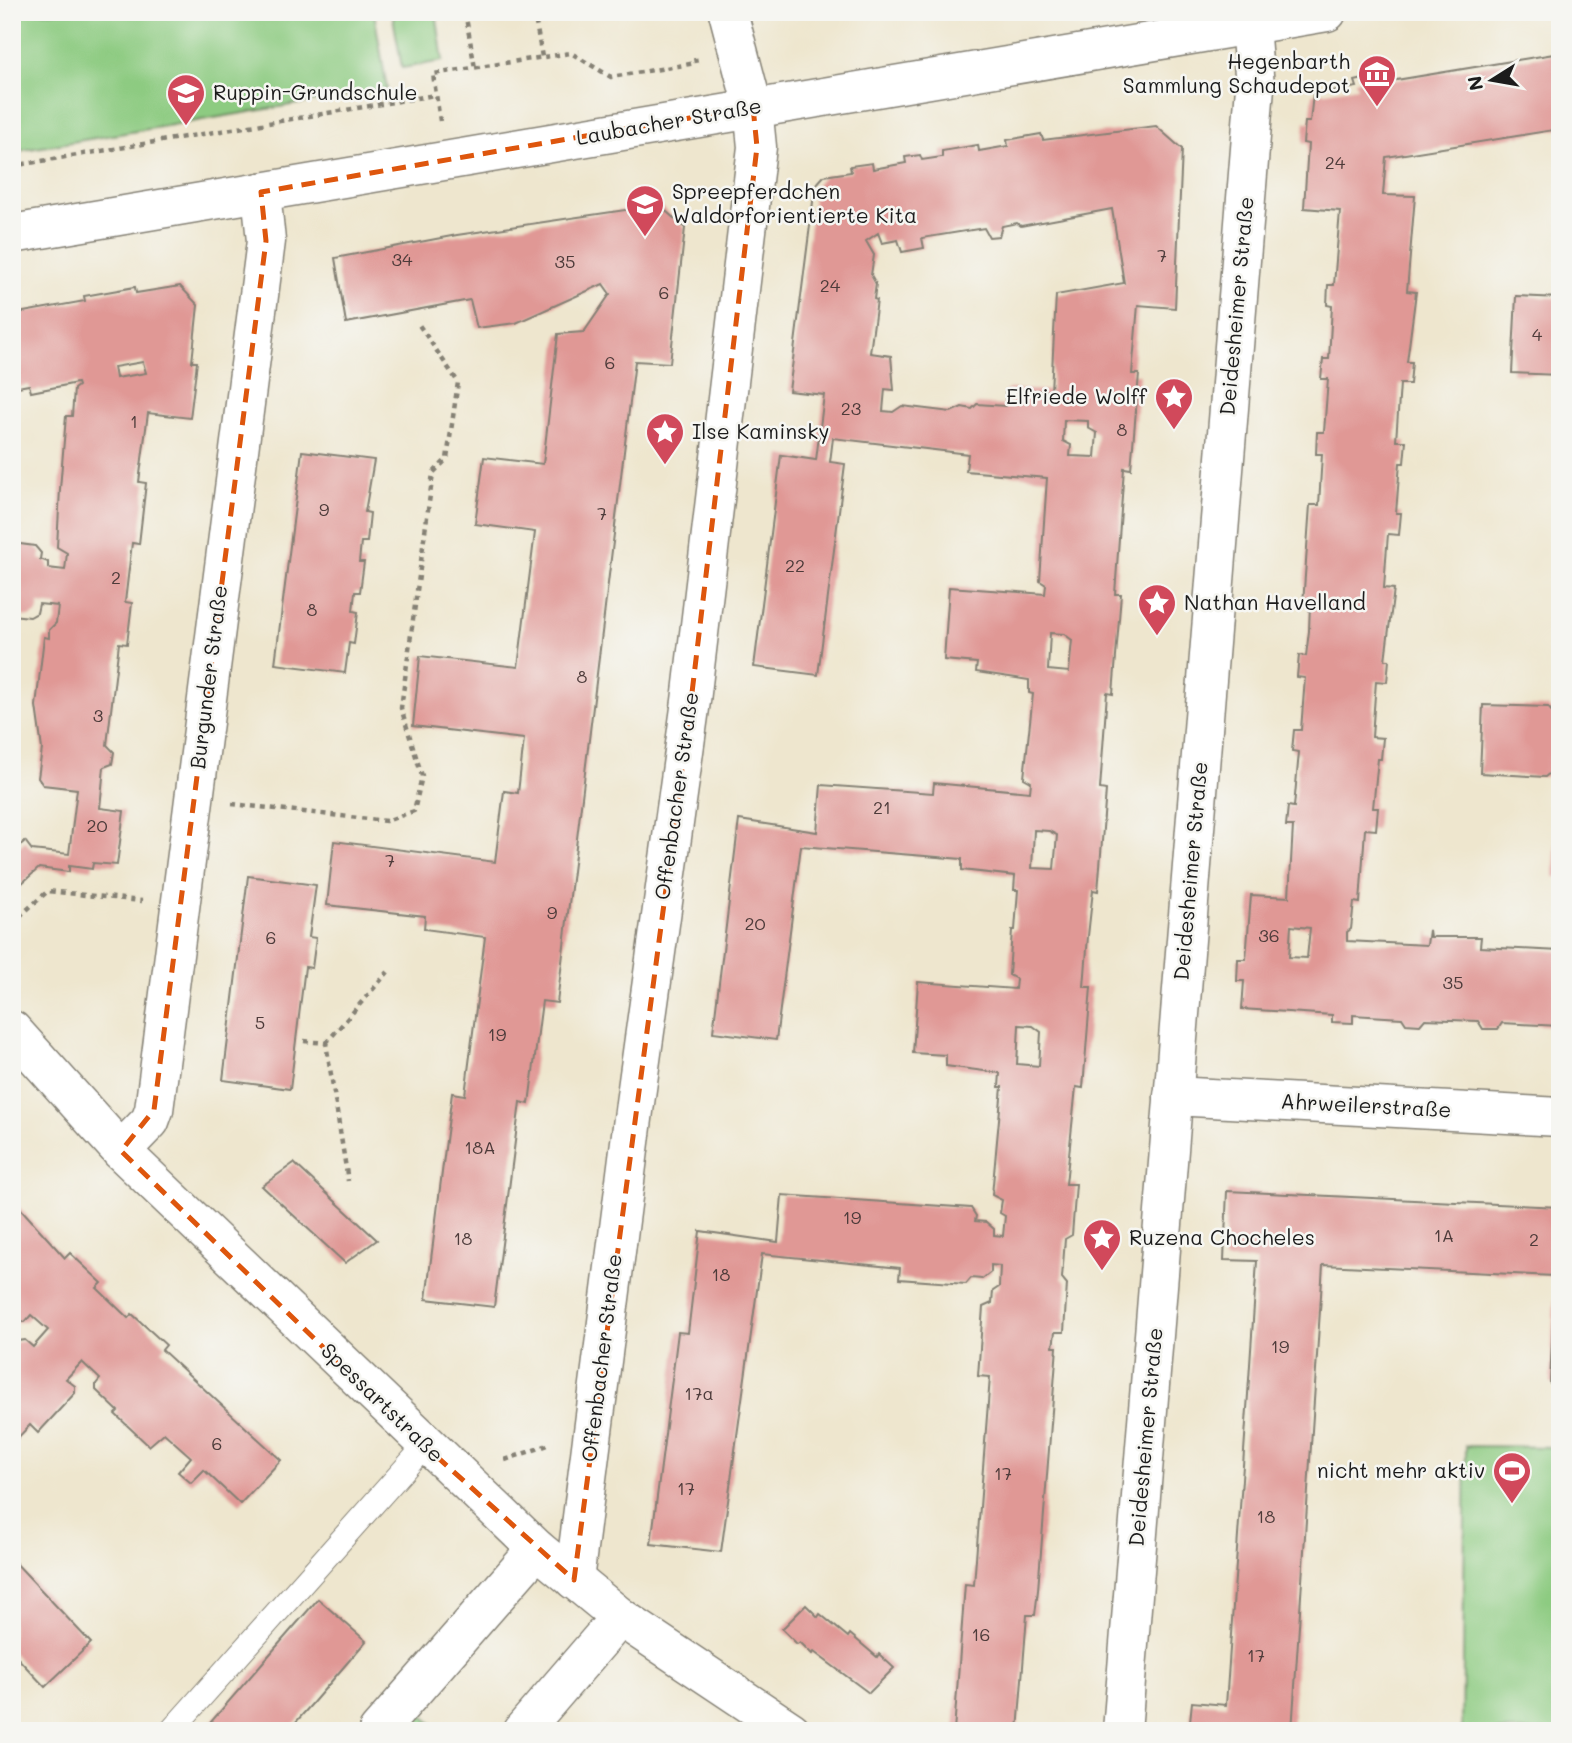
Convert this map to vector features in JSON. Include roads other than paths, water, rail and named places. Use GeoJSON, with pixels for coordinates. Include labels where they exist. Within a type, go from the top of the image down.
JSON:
{"type":"FeatureCollection","features":[{"type":"Feature","properties":{"kind":"street","name":"Offenbacher Straße"},"geometry":{"type":"LineString","coordinates":[[574,1580],[633,1117],[692,687],[757,147],[753,107],[728,12]]}},
{"type":"Feature","properties":{"kind":"street","name":"Laubacher Straße"},"geometry":{"type":"LineString","coordinates":[[12,234],[1251,19],[1327,12]]}},
{"type":"Feature","properties":{"kind":"street","name":"Deidesheimer Straße"},"geometry":{"type":"LineString","coordinates":[[1122,1731],[1255,87],[1251,19]]}},
{"type":"Feature","properties":{"kind":"street","name":"Burgunder Straße"},"geometry":{"type":"LineString","coordinates":[[121,1151],[150,1121],[154,1110],[266,241],[261,192]]}},
{"type":"Feature","properties":{"kind":"street","name":"Spessartstraße"},"geometry":{"type":"LineString","coordinates":[[12,1030],[121,1151],[425,1446],[537,1549],[620,1617],[791,1731]]}},
{"type":"Feature","properties":{"kind":"street","name":"Ahrweilerstraße"},"geometry":{"type":"LineString","coordinates":[[1173,1096],[1560,1117]]}},
{"type":"Feature","properties":{"kind":"street"},"geometry":{"type":"LineString","coordinates":[[378,1731],[537,1549]]}},
{"type":"Feature","properties":{"kind":"street"},"geometry":{"type":"LineString","coordinates":[[522,1731],[620,1617]]}},
{"type":"Feature","properties":{"kind":"lane"},"geometry":{"type":"LineString","coordinates":[[172,1731],[425,1446]]}},
{"type":"Feature","properties":{"kind":"place","name":"Hegenbarth Sammlung Schaudepot"},"geometry":{"type":"Point","coordinates":[1377,108]}},
{"type":"Feature","properties":{"kind":"place","name":"Ruppin-Grundschule"},"geometry":{"type":"Point","coordinates":[186,127]}},
{"type":"Feature","properties":{"kind":"place","name":"Spreepferdchen Waldorforientierte Kita"},"geometry":{"type":"Point","coordinates":[645,238]}},
{"type":"Feature","properties":{"kind":"place","name":"Elfriede Wolff"},"geometry":{"type":"Point","coordinates":[1174,431]}},
{"type":"Feature","properties":{"kind":"place","name":"Ilse Kaminsky"},"geometry":{"type":"Point","coordinates":[665,466]}},
{"type":"Feature","properties":{"kind":"place","name":"Nathan Havelland"},"geometry":{"type":"Point","coordinates":[1157,637]}},
{"type":"Feature","properties":{"kind":"place","name":"Ruzena Chocheles"},"geometry":{"type":"Point","coordinates":[1102,1272]}},
{"type":"Feature","properties":{"kind":"place","name":"nicht mehr aktiv"},"geometry":{"type":"Point","coordinates":[1512,1505]}}]}
